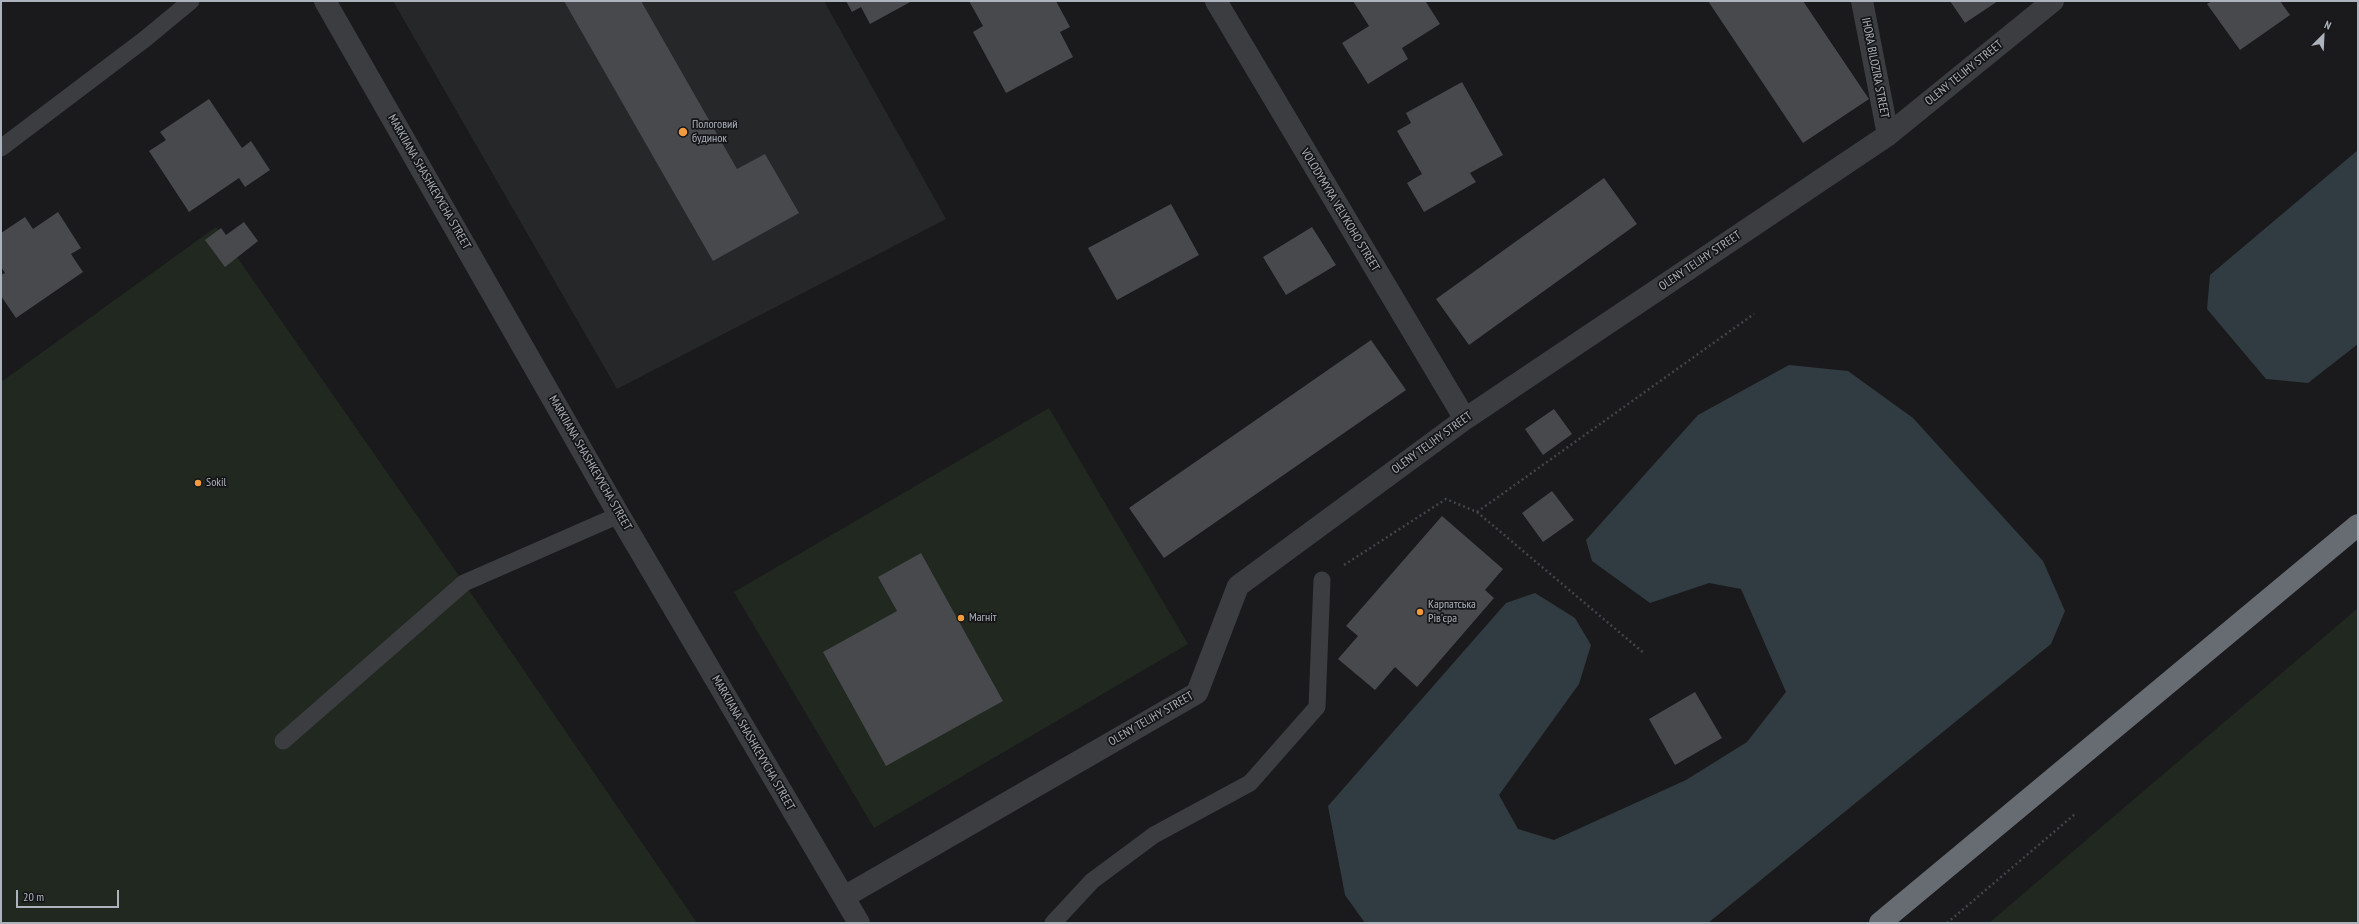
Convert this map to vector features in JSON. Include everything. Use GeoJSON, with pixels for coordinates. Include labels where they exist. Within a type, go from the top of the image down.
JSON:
{"type":"FeatureCollection","features":[{"type":"Feature","properties":{"kind":"highway"},"geometry":{"type":"LineString","coordinates":[[1880,923],[2358,525]]}},
{"type":"Feature","properties":{"kind":"street","name":"MARKIIANA SHASHKEVYCHA STREET"},"geometry":{"type":"LineString","coordinates":[[325,1],[619,514],[859,923]]}},
{"type":"Feature","properties":{"kind":"street","name":"VOLODYMYRA VELYKOHO STREET"},"geometry":{"type":"LineString","coordinates":[[1216,1],[1466,419]]}},
{"type":"Feature","properties":{"kind":"street","name":"IHORA BILOZIRA STREET"},"geometry":{"type":"LineString","coordinates":[[1862,1],[1888,135]]}},
{"type":"Feature","properties":{"kind":"street","name":"OLENY TELIHY STREET"},"geometry":{"type":"LineString","coordinates":[[844,897],[1197,693],[1238,586],[1466,419],[1888,135],[2053,1]]}},
{"type":"Feature","properties":{"kind":"lane"},"geometry":{"type":"LineString","coordinates":[[1,148],[145,39],[191,1]]}},
{"type":"Feature","properties":{"kind":"lane"},"geometry":{"type":"LineString","coordinates":[[283,741],[464,583],[619,514]]}},
{"type":"Feature","properties":{"kind":"lane"},"geometry":{"type":"LineString","coordinates":[[1053,923],[1092,881],[1154,835],[1250,784],[1317,707],[1322,580]]}},
{"type":"Feature","properties":{"kind":"path"},"geometry":{"type":"LineString","coordinates":[[1477,512],[1754,314]]}},
{"type":"Feature","properties":{"kind":"path"},"geometry":{"type":"LineString","coordinates":[[1322,580],[1446,499],[1477,512],[1645,654]]}},
{"type":"Feature","properties":{"kind":"path"},"geometry":{"type":"LineString","coordinates":[[1947,923],[2075,814]]}},
{"type":"Feature","properties":{"kind":"shaded area","name":"Пологовий будинок"},"geometry":{"type":"Polygon","coordinates":[[[393,1],[824,1],[946,219],[617,389],[393,1]]]}},
{"type":"Feature","properties":{"kind":"shaded area"},"geometry":{"type":"Polygon","coordinates":[[[2358,150],[2358,344],[2308,383],[2266,379],[2207,309],[2210,275],[2358,150]]]}},
{"type":"Feature","properties":{"kind":"shaded area","name":"Sokil"},"geometry":{"type":"Polygon","coordinates":[[[216,227],[464,583],[697,923],[1,923],[1,382],[216,227]]]}},
{"type":"Feature","properties":{"kind":"shaded area"},"geometry":{"type":"Polygon","coordinates":[[[1789,365],[1848,371],[1913,418],[2043,561],[2065,611],[2051,644],[1708,923],[1365,923],[1345,895],[1328,806],[1506,603],[1535,593],[1575,618],[1591,645],[1579,684],[1499,795],[1518,829],[1554,840],[1686,780],[1747,742],[1786,692],[1741,589],[1709,583],[1650,603],[1592,561],[1586,540],[1698,415],[1789,365]]]}},
{"type":"Feature","properties":{"kind":"shaded area","name":"Магніт"},"geometry":{"type":"Polygon","coordinates":[[[1049,408],[1188,644],[874,828],[734,592],[1049,408]]]}},
{"type":"Feature","properties":{"kind":"shaded area"},"geometry":{"type":"Polygon","coordinates":[[[2358,608],[2358,923],[1989,923],[2358,608]]]}},
{"type":"Feature","properties":{"kind":"building"},"geometry":{"type":"Polygon","coordinates":[[[564,1],[641,1],[737,169],[765,154],[799,213],[713,261],[564,1]]]}},
{"type":"Feature","properties":{"kind":"building"},"geometry":{"type":"Polygon","coordinates":[[[846,1],[912,1],[870,24],[861,7],[852,12],[846,1]]]}},
{"type":"Feature","properties":{"kind":"building"},"geometry":{"type":"Polygon","coordinates":[[[969,1],[1056,1],[1070,27],[1060,32],[1073,57],[1006,93],[973,32],[983,26],[969,1]]]}},
{"type":"Feature","properties":{"kind":"building"},"geometry":{"type":"Polygon","coordinates":[[[1353,1],[1428,1],[1426,2],[1440,24],[1402,48],[1408,59],[1368,84],[1342,43],[1369,26],[1353,1]]]}},
{"type":"Feature","properties":{"kind":"building"},"geometry":{"type":"Polygon","coordinates":[[[1708,1],[1803,1],[1869,99],[1803,143],[1708,1]]]}},
{"type":"Feature","properties":{"kind":"building"},"geometry":{"type":"Polygon","coordinates":[[[1950,1],[1998,1],[1965,23],[1950,1]]]}},
{"type":"Feature","properties":{"kind":"building"},"geometry":{"type":"Polygon","coordinates":[[[2212,1],[2280,1],[2290,15],[2240,50],[2207,4],[2212,1]]]}},
{"type":"Feature","properties":{"kind":"building"},"geometry":{"type":"Polygon","coordinates":[[[1462,82],[1503,155],[1470,173],[1476,182],[1424,212],[1407,183],[1422,174],[1397,131],[1411,123],[1406,113],[1462,82]]]}},
{"type":"Feature","properties":{"kind":"building"},"geometry":{"type":"Polygon","coordinates":[[[209,99],[242,148],[251,141],[270,170],[245,187],[239,178],[189,212],[149,151],[166,140],[160,132],[209,99]]]}},
{"type":"Feature","properties":{"kind":"building"},"geometry":{"type":"Polygon","coordinates":[[[1604,178],[1637,224],[1469,345],[1436,299],[1604,178]]]}},
{"type":"Feature","properties":{"kind":"building"},"geometry":{"type":"Polygon","coordinates":[[[1171,204],[1199,255],[1117,300],[1088,248],[1171,204]]]}},
{"type":"Feature","properties":{"kind":"building"},"geometry":{"type":"Polygon","coordinates":[[[58,212],[81,248],[71,254],[83,272],[16,318],[1,296],[1,275],[5,273],[1,267],[1,233],[25,217],[33,229],[58,212]]]}},
{"type":"Feature","properties":{"kind":"building"},"geometry":{"type":"Polygon","coordinates":[[[244,222],[258,241],[225,267],[205,240],[221,228],[226,235],[244,222]]]}},
{"type":"Feature","properties":{"kind":"building"},"geometry":{"type":"Polygon","coordinates":[[[1312,227],[1336,265],[1286,295],[1263,257],[1312,227]]]}},
{"type":"Feature","properties":{"kind":"building"},"geometry":{"type":"Polygon","coordinates":[[[1371,340],[1406,390],[1164,558],[1129,508],[1371,340]]]}},
{"type":"Feature","properties":{"kind":"building"},"geometry":{"type":"Polygon","coordinates":[[[1554,409],[1572,434],[1543,455],[1525,429],[1554,409]]]}},
{"type":"Feature","properties":{"kind":"building"},"geometry":{"type":"Polygon","coordinates":[[[1552,491],[1574,520],[1543,542],[1522,513],[1552,491]]]}},
{"type":"Feature","properties":{"kind":"building","name":"Карпатська Рів'єра"},"geometry":{"type":"Polygon","coordinates":[[[1442,516],[1503,569],[1485,590],[1494,598],[1417,687],[1395,667],[1375,690],[1338,659],[1358,636],[1346,626],[1442,516]]]}},
{"type":"Feature","properties":{"kind":"building"},"geometry":{"type":"Polygon","coordinates":[[[921,553],[1003,701],[886,766],[823,652],[897,611],[878,577],[921,553]]]}},
{"type":"Feature","properties":{"kind":"building"},"geometry":{"type":"Polygon","coordinates":[[[1695,692],[1722,738],[1675,765],[1649,719],[1695,692]]]}},
{"type":"Feature","properties":{"kind":"place","name":"Пологовий будинок"},"geometry":{"type":"Point","coordinates":[683,132]}},
{"type":"Feature","properties":{"kind":"place","name":"Sokil"},"geometry":{"type":"Point","coordinates":[198,483]}},
{"type":"Feature","properties":{"kind":"place","name":"Карпатська Рів'єра"},"geometry":{"type":"Point","coordinates":[1420,612]}},
{"type":"Feature","properties":{"kind":"place","name":"Магніт"},"geometry":{"type":"Point","coordinates":[961,618]}}]}
